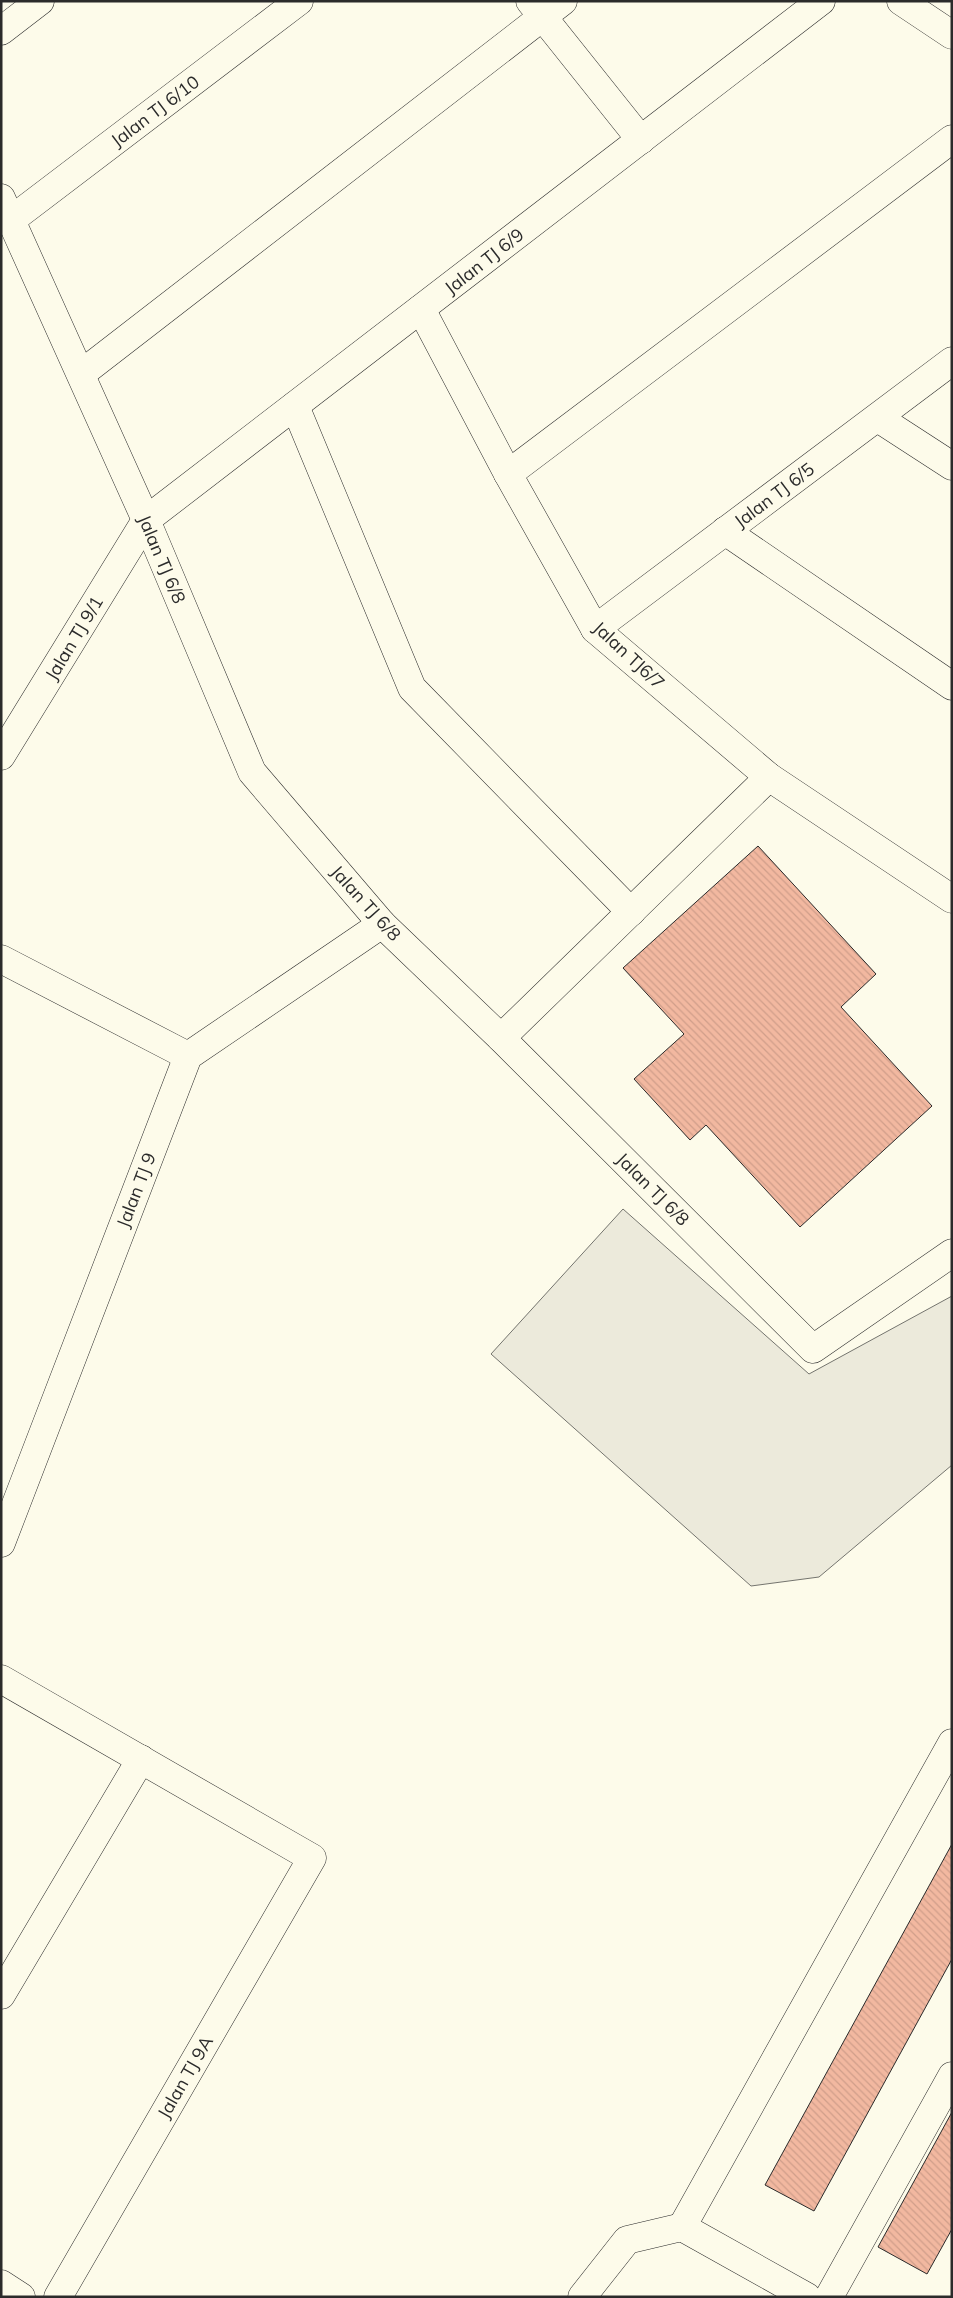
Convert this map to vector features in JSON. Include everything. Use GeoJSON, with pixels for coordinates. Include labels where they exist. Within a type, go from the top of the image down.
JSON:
{"type":"FeatureCollection","features":[{"type":"Feature","properties":{"kind":"street"},"geometry":{"type":"LineString","coordinates":[[1,32],[40,1]]}},
{"type":"Feature","properties":{"kind":"street","name":"Jalan TJ 6/10"},"geometry":{"type":"LineString","coordinates":[[6,209],[299,1]]}},
{"type":"Feature","properties":{"kind":"street","name":"Jalan TJ 6/9"},"geometry":{"type":"LineString","coordinates":[[146,520],[821,1]]}},
{"type":"Feature","properties":{"kind":"street"},"geometry":{"type":"LineString","coordinates":[[901,1],[952,35]]}},
{"type":"Feature","properties":{"kind":"street"},"geometry":{"type":"LineString","coordinates":[[81,374],[545,7],[641,140]]}},
{"type":"Feature","properties":{"kind":"street"},"geometry":{"type":"LineString","coordinates":[[508,474],[952,139]]}},
{"type":"Feature","properties":{"kind":"street","name":"Jalan TJ 6/8"},"geometry":{"type":"LineString","coordinates":[[6,209],[146,520],[252,772],[382,924],[501,1038],[813,1349],[952,1253]]}},
{"type":"Feature","properties":{"kind":"street","name":"Jalan TJ6/7"},"geometry":{"type":"LineString","coordinates":[[421,309],[508,474],[595,629],[769,777],[952,899]]}},
{"type":"Feature","properties":{"kind":"street","name":"Jalan TJ 6/5"},"geometry":{"type":"LineString","coordinates":[[595,629],[952,361]]}},
{"type":"Feature","properties":{"kind":"street"},"geometry":{"type":"LineString","coordinates":[[295,406],[412,688],[631,912]]}},
{"type":"Feature","properties":{"kind":"street"},"geometry":{"type":"LineString","coordinates":[[878,418],[952,466]]}},
{"type":"Feature","properties":{"kind":"street","name":"Jalan TJ 9/1"},"geometry":{"type":"LineString","coordinates":[[1,756],[146,520]]}},
{"type":"Feature","properties":{"kind":"street"},"geometry":{"type":"LineString","coordinates":[[725,532],[952,686]]}},
{"type":"Feature","properties":{"kind":"street"},"geometry":{"type":"LineString","coordinates":[[501,1038],[769,777]]}},
{"type":"Feature","properties":{"kind":"street"},"geometry":{"type":"LineString","coordinates":[[1,959],[188,1056],[382,924]]}},
{"type":"Feature","properties":{"kind":"street","name":"Jalan TJ 9"},"geometry":{"type":"LineString","coordinates":[[1,1543],[188,1056]]}},
{"type":"Feature","properties":{"kind":"street"},"geometry":{"type":"LineString","coordinates":[[1,1679],[141,1759],[1,1995]]}},
{"type":"Feature","properties":{"kind":"street"},"geometry":{"type":"LineString","coordinates":[[682,2227],[943,1780],[952,1743]]}},
{"type":"Feature","properties":{"kind":"street","name":"Jalan TJ 9A"},"geometry":{"type":"LineString","coordinates":[[58,2297],[312,1858],[141,1759]]}},
{"type":"Feature","properties":{"kind":"street"},"geometry":{"type":"LineString","coordinates":[[829,2297],[952,2076]]}},
{"type":"Feature","properties":{"kind":"street"},"geometry":{"type":"LineString","coordinates":[[582,2297],[627,2240],[682,2227],[807,2297]]}},
{"type":"Feature","properties":{"kind":"street"},"geometry":{"type":"LineString","coordinates":[[1,2284],[21,2297]]}},
{"type":"Feature","properties":{"kind":"shaded area"},"geometry":{"type":"Polygon","coordinates":[[[623,1209],[809,1374],[952,1296],[952,1465],[819,1577],[751,1586],[491,1354],[623,1209]]]}},
{"type":"Feature","properties":{"kind":"building"},"geometry":{"type":"Polygon","coordinates":[[[758,846],[876,974],[841,1007],[932,1106],[800,1227],[706,1125],[690,1140],[634,1079],[684,1034],[623,968],[758,846]]]}},
{"type":"Feature","properties":{"kind":"building"},"geometry":{"type":"Polygon","coordinates":[[[952,1844],[952,1959],[814,2211],[765,2185],[952,1844]]]}},
{"type":"Feature","properties":{"kind":"building"},"geometry":{"type":"Polygon","coordinates":[[[952,2112],[952,2229],[927,2274],[878,2247],[952,2112]]]}}]}
